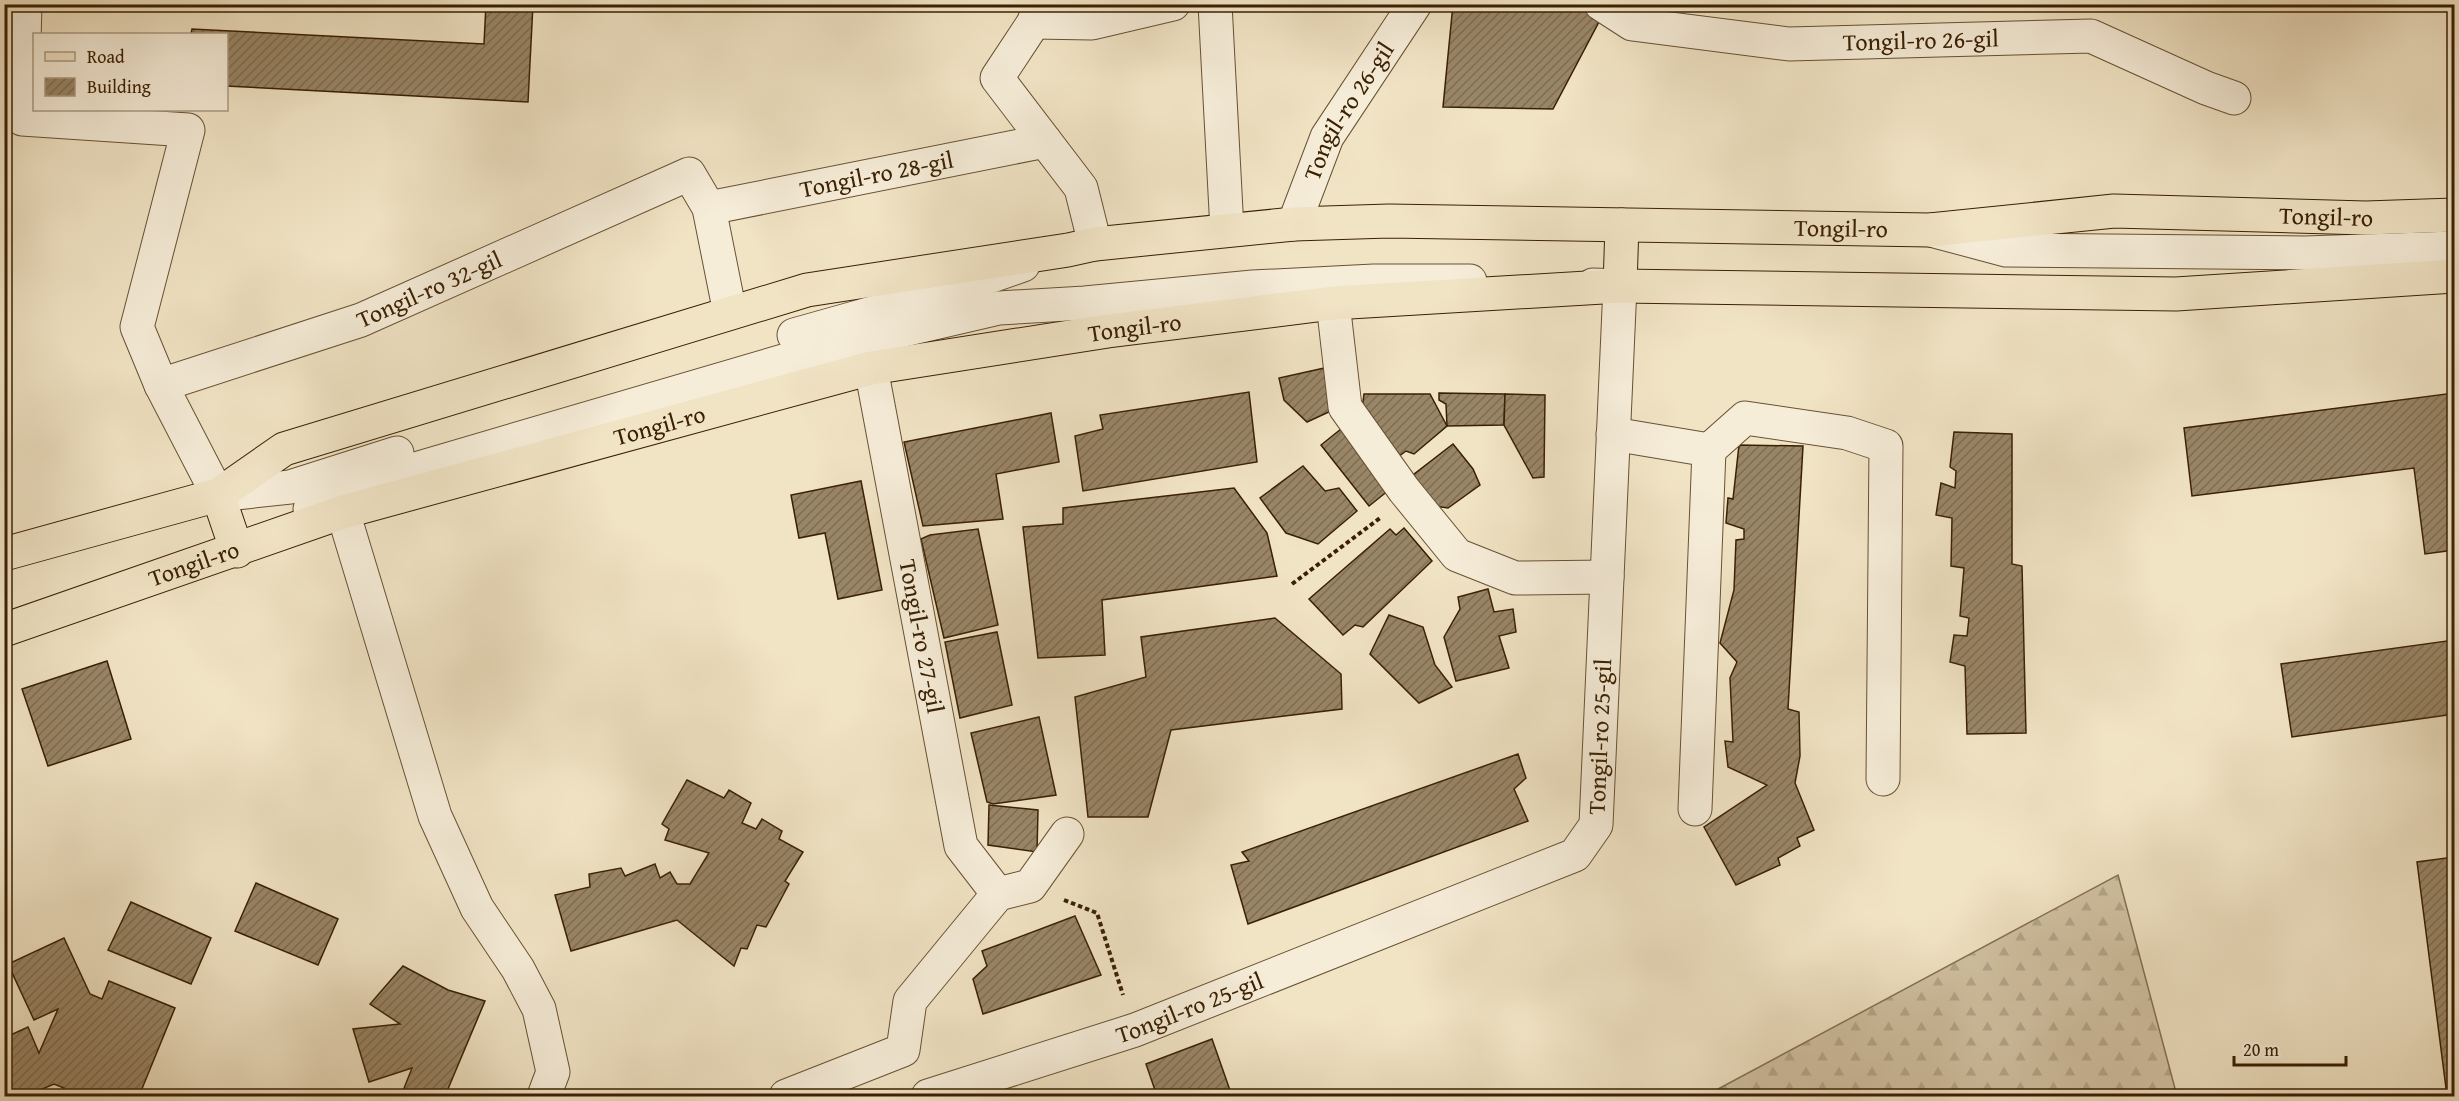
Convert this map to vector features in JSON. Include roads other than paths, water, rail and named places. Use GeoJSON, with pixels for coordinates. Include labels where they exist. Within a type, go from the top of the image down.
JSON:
{"type":"FeatureCollection","features":[{"type":"Feature","properties":{"kind":"main road","name":"Tongil-ro"},"geometry":{"type":"LineString","coordinates":[[4,554],[218,495],[284,449],[807,290],[1082,247],[1294,224],[1389,221],[1930,230],[2114,211],[2366,218],[2454,215]]}},
{"type":"Feature","properties":{"kind":"main road"},"geometry":{"type":"LineString","coordinates":[[1620,286],[1622,225]]}},
{"type":"Feature","properties":{"kind":"main road","name":"Tongil-ro"},"geometry":{"type":"LineString","coordinates":[[4,630],[237,551],[343,512],[871,368],[1117,330],[1333,303],[1620,286],[2176,294],[2454,276]]}},
{"type":"Feature","properties":{"kind":"main road"},"geometry":{"type":"LineString","coordinates":[[218,495],[237,551]]}},
{"type":"Feature","properties":{"kind":"street"},"geometry":{"type":"LineString","coordinates":[[24,4],[22,119],[188,129],[137,327],[161,385],[218,495],[290,488],[412,448],[819,327],[940,294],[1082,247],[1081,188],[997,78],[1037,13],[1092,23],[1173,4]]}},
{"type":"Feature","properties":{"kind":"street"},"geometry":{"type":"LineString","coordinates":[[1215,4],[1227,230]]}},
{"type":"Feature","properties":{"kind":"street","name":"Tongil-ro 26-gil"},"geometry":{"type":"LineString","coordinates":[[1294,224],[1327,137],[1415,4]]}},
{"type":"Feature","properties":{"kind":"street","name":"Tongil-ro 26-gil"},"geometry":{"type":"LineString","coordinates":[[1601,4],[1632,24],[1789,44],[2091,36],[2206,88],[2234,98]]}},
{"type":"Feature","properties":{"kind":"street","name":"Tongil-ro 28-gil"},"geometry":{"type":"LineString","coordinates":[[709,208],[1045,141]]}},
{"type":"Feature","properties":{"kind":"street","name":"Tongil-ro 32-gil"},"geometry":{"type":"LineString","coordinates":[[161,385],[360,320],[689,174],[709,208]]}},
{"type":"Feature","properties":{"kind":"street"},"geometry":{"type":"LineString","coordinates":[[709,208],[730,313]]}},
{"type":"Feature","properties":{"kind":"street"},"geometry":{"type":"LineString","coordinates":[[1930,230],[2006,250],[2305,253],[2454,248]]}},
{"type":"Feature","properties":{"kind":"street"},"geometry":{"type":"LineString","coordinates":[[237,551],[315,506],[412,470],[831,347],[999,308],[1084,303],[1253,287],[1374,281],[1470,281],[1620,286]]}},
{"type":"Feature","properties":{"kind":"street","name":"Tongil-ro 25-gil"},"geometry":{"type":"LineString","coordinates":[[928,1096],[1135,1030],[1575,855],[1596,825],[1620,286]]}},
{"type":"Feature","properties":{"kind":"street"},"geometry":{"type":"LineString","coordinates":[[1333,303],[1345,407],[1408,496],[1457,555],[1515,578],[1607,577]]}},
{"type":"Feature","properties":{"kind":"street","name":"Tongil-ro 27-gil"},"geometry":{"type":"LineString","coordinates":[[871,368],[961,846],[998,894]]}},
{"type":"Feature","properties":{"kind":"street"},"geometry":{"type":"LineString","coordinates":[[1695,809],[1709,450],[1745,418],[1847,433],[1886,446],[1883,779]]}},
{"type":"Feature","properties":{"kind":"street"},"geometry":{"type":"LineString","coordinates":[[1613,434],[1709,450]]}},
{"type":"Feature","properties":{"kind":"street"},"geometry":{"type":"LineString","coordinates":[[343,512],[435,816],[477,908],[518,969],[539,1009],[553,1072],[544,1096]]}},
{"type":"Feature","properties":{"kind":"street"},"geometry":{"type":"LineString","coordinates":[[786,1096],[903,1050],[910,1001],[998,894],[1030,886],[1067,834]]}}]}
